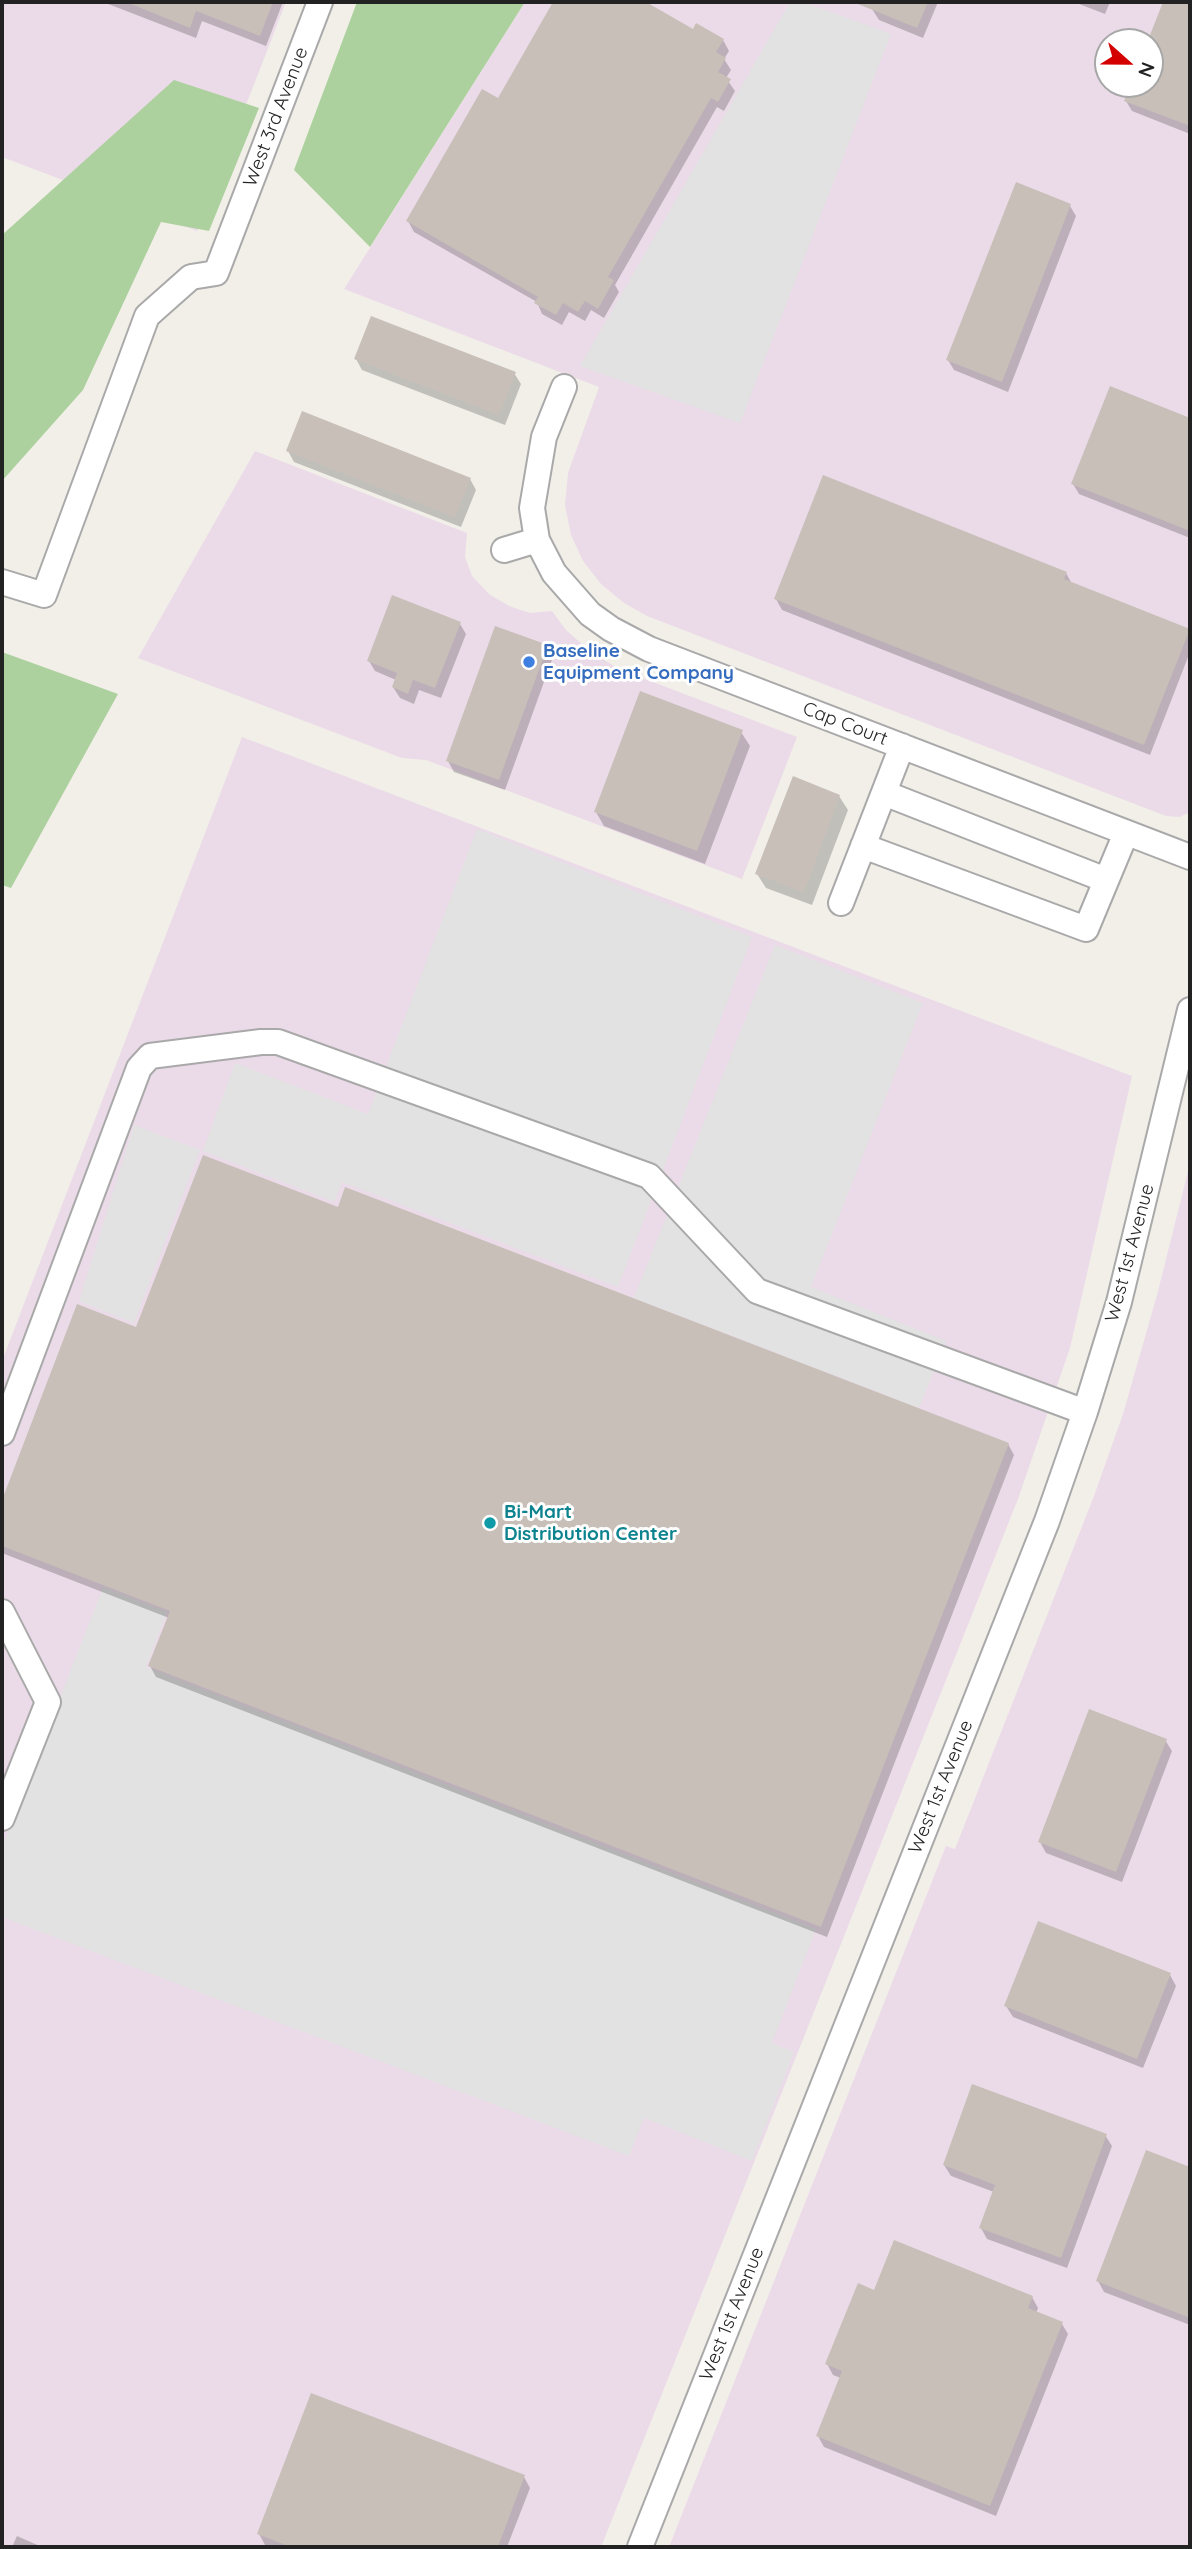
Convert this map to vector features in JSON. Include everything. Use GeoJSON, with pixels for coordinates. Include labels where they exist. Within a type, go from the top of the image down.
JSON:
{"type":"FeatureCollection","features":[{"type":"Feature","properties":{"kind":"street","name":"West 3rd Avenue"},"geometry":{"type":"LineString","coordinates":[[2,582],[44,594],[147,316],[191,276],[216,273],[320,2]]}},
{"type":"Feature","properties":{"kind":"street","name":"Cap Court"},"geometry":{"type":"LineString","coordinates":[[564,387],[544,437],[532,508],[537,540],[554,573],[590,614],[629,640],[1190,857]]}},
{"type":"Feature","properties":{"kind":"street"},"geometry":{"type":"LineString","coordinates":[[504,550],[537,540]]}},
{"type":"Feature","properties":{"kind":"street"},"geometry":{"type":"LineString","coordinates":[[841,903],[902,746]]}},
{"type":"Feature","properties":{"kind":"street"},"geometry":{"type":"LineString","coordinates":[[884,793],[1106,880]]}},
{"type":"Feature","properties":{"kind":"street"},"geometry":{"type":"LineString","coordinates":[[863,846],[1086,929],[1126,833]]}},
{"type":"Feature","properties":{"kind":"street","name":"West 1st Avenue"},"geometry":{"type":"LineString","coordinates":[[640,2547],[1042,1534],[1085,1412],[1119,1302],[1190,1010]]}},
{"type":"Feature","properties":{"kind":"street"},"geometry":{"type":"LineString","coordinates":[[2,1433],[139,1068],[150,1056],[261,1042],[278,1042],[649,1176],[758,1291],[1085,1412]]}},
{"type":"Feature","properties":{"kind":"street"},"geometry":{"type":"LineString","coordinates":[[2,1612],[48,1702],[2,1818]]}},
{"type":"Feature","properties":{"kind":"shaded area"},"geometry":{"type":"Polygon","coordinates":[[[2,2],[286,2],[197,231],[2,157],[2,2]]]}},
{"type":"Feature","properties":{"kind":"shaded area"},"geometry":{"type":"Polygon","coordinates":[[[525,2],[1190,2],[1190,812],[1180,817],[1166,816],[647,616],[624,603],[601,584],[583,561],[571,535],[565,505],[568,473],[599,387],[344,289],[525,2]]]}},
{"type":"Feature","properties":{"kind":"shaded area"},"geometry":{"type":"Polygon","coordinates":[[[790,2],[803,2],[891,34],[740,423],[580,366],[790,2]]]}},
{"type":"Feature","properties":{"kind":"shaded area"},"geometry":{"type":"Polygon","coordinates":[[[255,451],[467,533],[465,557],[472,576],[489,594],[509,606],[530,613],[552,611],[566,630],[591,652],[619,669],[797,737],[742,879],[426,760],[402,758],[138,658],[255,451]]]}},
{"type":"Feature","properties":{"kind":"shaded area"},"geometry":{"type":"Polygon","coordinates":[[[242,737],[1132,1076],[1070,1348],[1018,1499],[601,2547],[2,2547],[2,1361],[242,737]]]}},
{"type":"Feature","properties":{"kind":"shaded area"},"geometry":{"type":"Polygon","coordinates":[[[477,829],[752,937],[618,1287],[342,1182],[334,1202],[203,1151],[235,1063],[368,1114],[477,829]]]}},
{"type":"Feature","properties":{"kind":"shaded area"},"geometry":{"type":"Polygon","coordinates":[[[775,945],[923,1003],[811,1287],[946,1341],[919,1408],[634,1298],[775,945]]]}},
{"type":"Feature","properties":{"kind":"shaded area"},"geometry":{"type":"Polygon","coordinates":[[[134,1125],[200,1150],[134,1323],[79,1301],[134,1125]]]}},
{"type":"Feature","properties":{"kind":"shaded area"},"geometry":{"type":"Polygon","coordinates":[[[1190,1163],[1190,2547],[669,2547],[946,1846],[955,1849],[1094,1496],[1123,1414],[1157,1295],[1190,1163]]]}},
{"type":"Feature","properties":{"kind":"shaded area"},"geometry":{"type":"Polygon","coordinates":[[[103,1587],[167,1612],[146,1667],[816,1929],[772,2043],[794,2052],[752,2161],[644,2118],[629,2156],[2,1917],[2,1848],[103,1587]]]}},
{"type":"Feature","properties":{"kind":"green space"},"geometry":{"type":"Polygon","coordinates":[[[357,2],[525,2],[370,247],[294,170],[357,2]]]}},
{"type":"Feature","properties":{"kind":"green space"},"geometry":{"type":"Polygon","coordinates":[[[174,80],[259,108],[209,231],[161,222],[83,390],[2,481],[2,235],[174,80]]]}},
{"type":"Feature","properties":{"kind":"green space"},"geometry":{"type":"Polygon","coordinates":[[[2,652],[118,694],[11,888],[2,885],[2,652]]]}},
{"type":"Feature","properties":{"kind":"building"},"geometry":{"type":"Polygon","coordinates":[[[126,2],[273,2],[260,36],[196,11],[190,28],[126,2]]]}},
{"type":"Feature","properties":{"kind":"building"},"geometry":{"type":"Polygon","coordinates":[[[553,2],[646,2],[693,29],[696,23],[724,39],[716,52],[726,58],[718,72],[731,79],[718,102],[711,98],[608,277],[614,280],[598,309],[585,301],[578,312],[563,303],[556,315],[534,303],[538,297],[406,221],[482,89],[498,98],[553,2]]]}},
{"type":"Feature","properties":{"kind":"building"},"geometry":{"type":"Polygon","coordinates":[[[853,2],[928,2],[917,28],[853,2]]]}},
{"type":"Feature","properties":{"kind":"building"},"geometry":{"type":"Polygon","coordinates":[[[1163,2],[1190,2],[1190,126],[1124,101],[1125,98],[1164,98],[1164,28],[1153,28],[1163,2]]]}},
{"type":"Feature","properties":{"kind":"building"},"geometry":{"type":"Polygon","coordinates":[[[1016,182],[1071,204],[1002,382],[946,360],[1016,182]]]}},
{"type":"Feature","properties":{"kind":"building"},"geometry":{"type":"Polygon","coordinates":[[[371,316],[516,372],[499,415],[354,359],[371,316]]]}},
{"type":"Feature","properties":{"kind":"building"},"geometry":{"type":"Polygon","coordinates":[[[1110,386],[1190,418],[1190,531],[1071,484],[1110,386]]]}},
{"type":"Feature","properties":{"kind":"building"},"geometry":{"type":"Polygon","coordinates":[[[302,411],[471,478],[455,517],[286,451],[302,411]]]}},
{"type":"Feature","properties":{"kind":"building"},"geometry":{"type":"Polygon","coordinates":[[[823,475],[1067,572],[1064,579],[1190,629],[1144,745],[774,599],[823,475]]]}},
{"type":"Feature","properties":{"kind":"building"},"geometry":{"type":"Polygon","coordinates":[[[392,595],[461,622],[435,688],[413,680],[408,694],[392,687],[397,673],[367,661],[392,595]]]}},
{"type":"Feature","properties":{"kind":"building"},"geometry":{"type":"Polygon","coordinates":[[[495,626],[548,645],[499,780],[446,761],[495,626]]]}},
{"type":"Feature","properties":{"kind":"building"},"geometry":{"type":"Polygon","coordinates":[[[640,691],[743,730],[697,851],[594,812],[640,691]]]}},
{"type":"Feature","properties":{"kind":"building"},"geometry":{"type":"Polygon","coordinates":[[[793,776],[840,795],[804,892],[755,874],[793,776]]]}},
{"type":"Feature","properties":{"kind":"building","name":"Bi-Mart Distribution Center"},"geometry":{"type":"Polygon","coordinates":[[[203,1155],[338,1207],[345,1187],[1009,1443],[821,1927],[148,1666],[170,1611],[2,1546],[2,1500],[77,1304],[136,1327],[203,1155]]]}},
{"type":"Feature","properties":{"kind":"building"},"geometry":{"type":"Polygon","coordinates":[[[1089,1709],[1167,1739],[1116,1872],[1038,1842],[1089,1709]]]}},
{"type":"Feature","properties":{"kind":"building"},"geometry":{"type":"Polygon","coordinates":[[[1038,1921],[1171,1973],[1137,2059],[1004,2006],[1038,1921]]]}},
{"type":"Feature","properties":{"kind":"building"},"geometry":{"type":"Polygon","coordinates":[[[972,2084],[1107,2134],[1061,2258],[979,2228],[995,2185],[943,2165],[972,2084]]]}},
{"type":"Feature","properties":{"kind":"building"},"geometry":{"type":"Polygon","coordinates":[[[1146,2150],[1190,2167],[1190,2318],[1096,2281],[1146,2150]]]}},
{"type":"Feature","properties":{"kind":"building"},"geometry":{"type":"Polygon","coordinates":[[[894,2240],[1033,2296],[1028,2308],[1063,2322],[990,2506],[816,2436],[842,2371],[825,2364],[858,2283],[874,2290],[894,2240]]]}},
{"type":"Feature","properties":{"kind":"building"},"geometry":{"type":"Polygon","coordinates":[[[311,2393],[525,2475],[498,2547],[291,2547],[257,2534],[311,2393]]]}},
{"type":"Feature","properties":{"kind":"place","name":"Baseline Equipment Company"},"geometry":{"type":"Point","coordinates":[529,662]}},
{"type":"Feature","properties":{"kind":"place","name":"Bi-Mart Distribution Center"},"geometry":{"type":"Point","coordinates":[490,1523]}}]}
